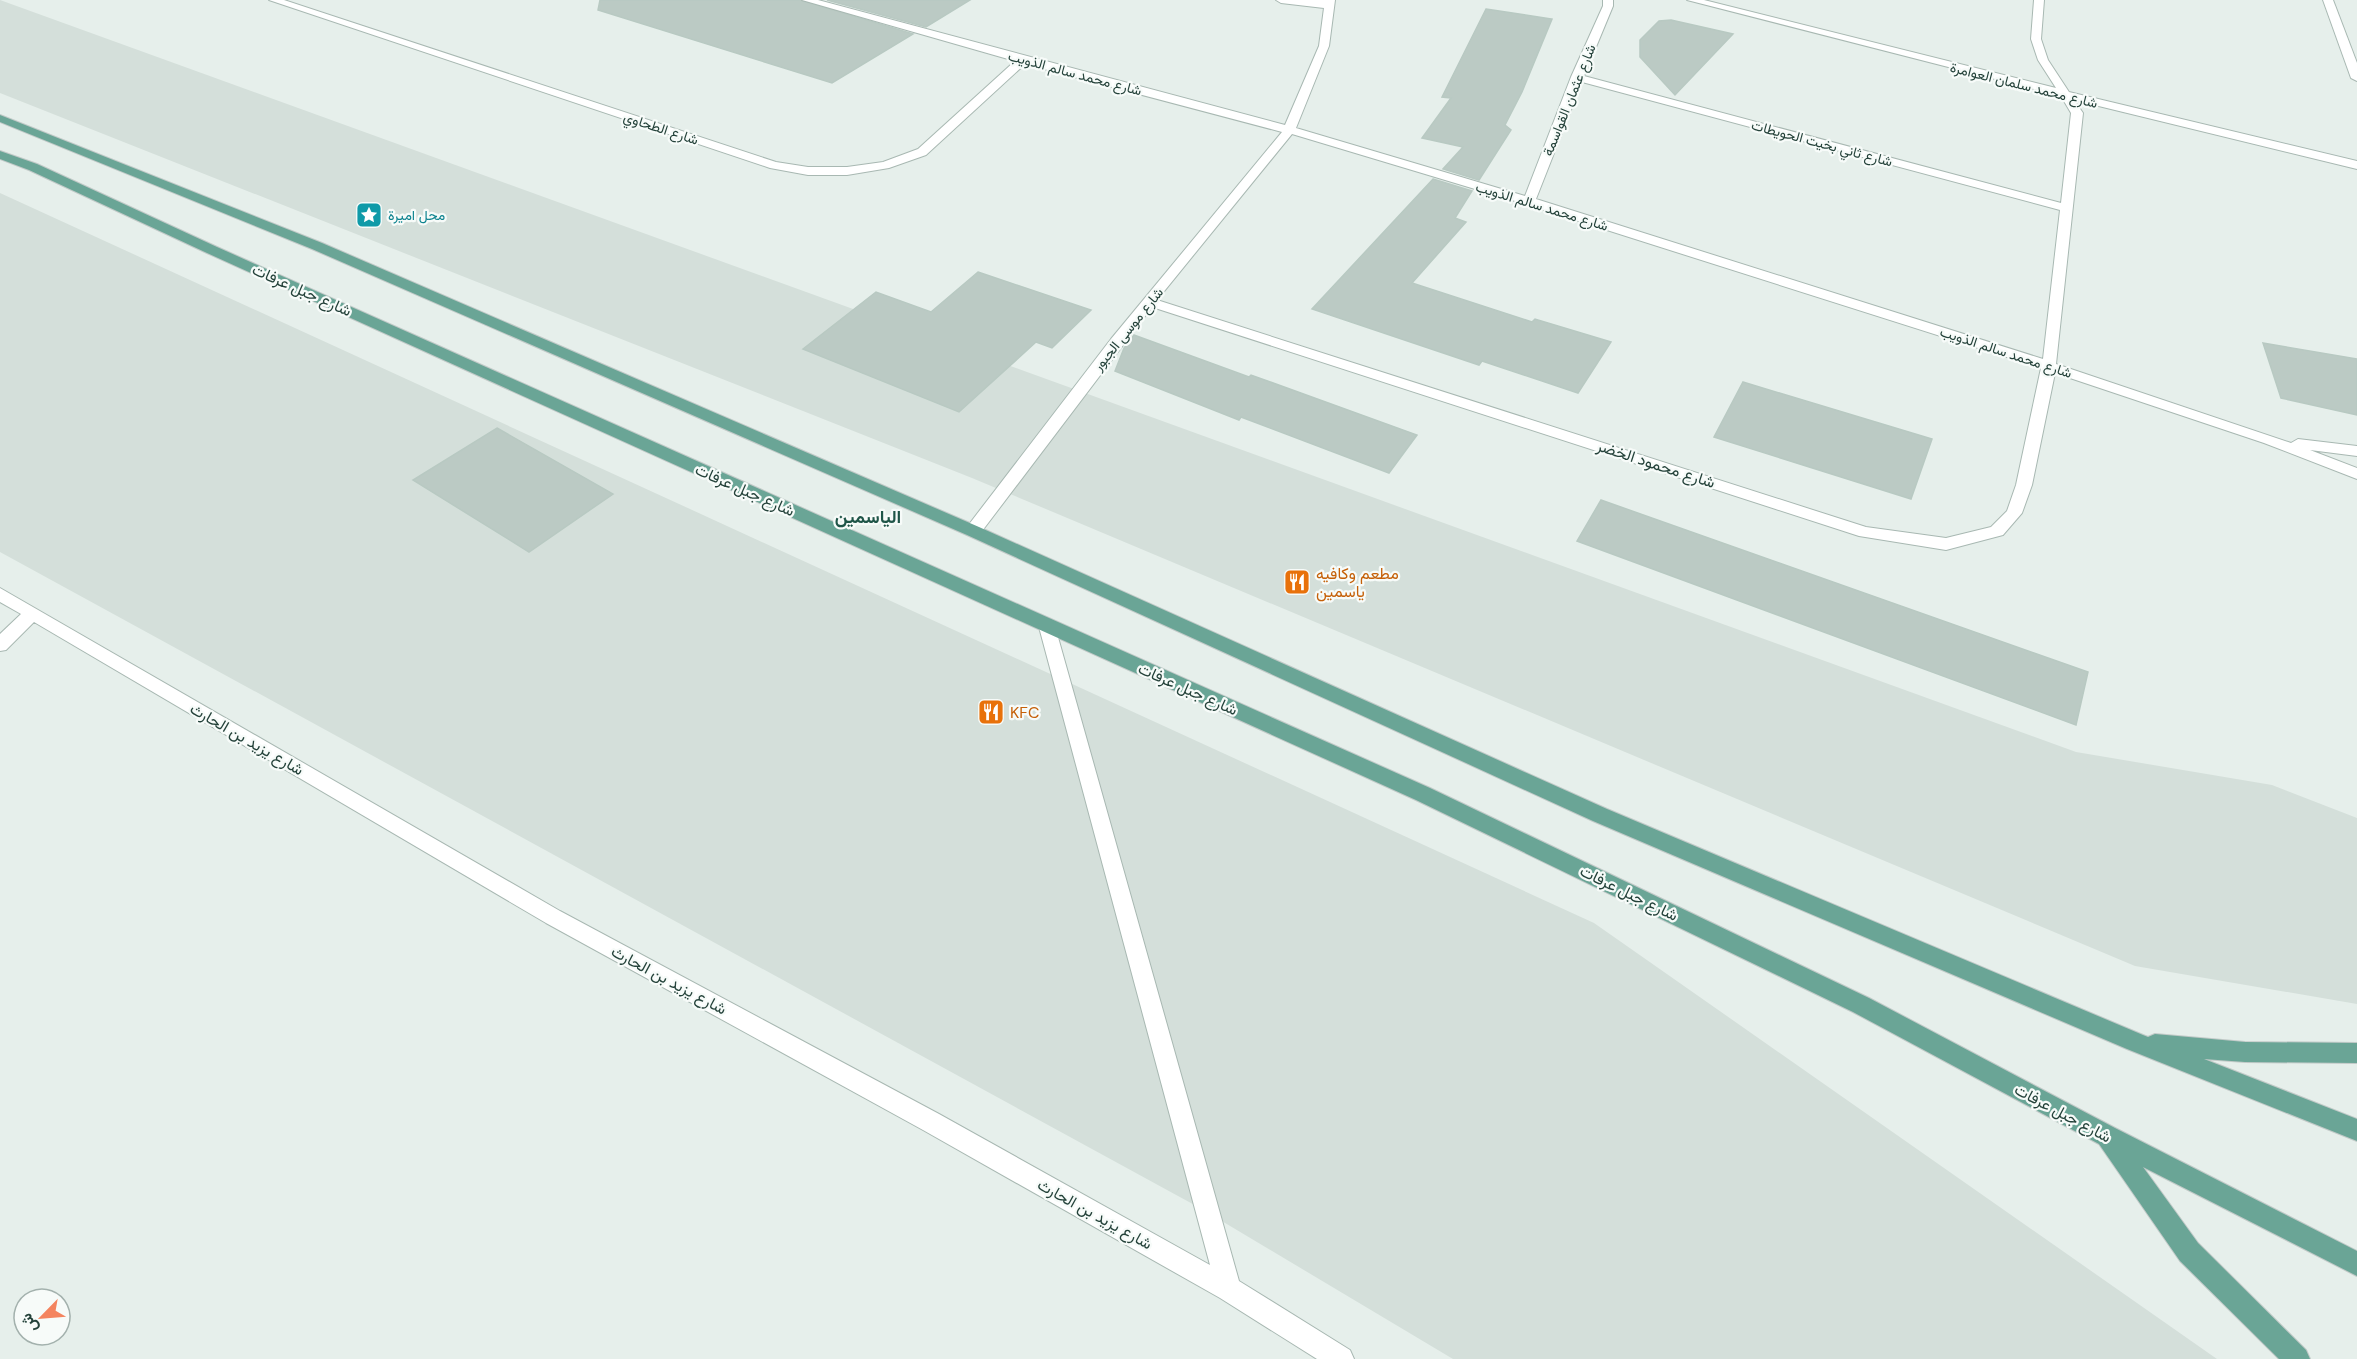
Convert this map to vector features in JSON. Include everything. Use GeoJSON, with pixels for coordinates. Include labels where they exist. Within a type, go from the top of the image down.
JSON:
{"type":"FeatureCollection","features":[{"type":"Feature","properties":{"kind":"main road"},"geometry":{"type":"LineString","coordinates":[[0,118],[317,246],[973,531],[1600,815],[2135,1042],[2357,1130]]}},
{"type":"Feature","properties":{"kind":"main road","name":"شارع جبل عرفات"},"geometry":{"type":"LineString","coordinates":[[0,155],[33,167],[212,250],[1423,794],[1861,1005],[2107,1136],[2357,1264]]}},
{"type":"Feature","properties":{"kind":"main road"},"geometry":{"type":"LineString","coordinates":[[2135,1042],[2245,1052],[2357,1053]]}},
{"type":"Feature","properties":{"kind":"main road"},"geometry":{"type":"LineString","coordinates":[[2107,1136],[2189,1252],[2297,1359]]}},
{"type":"Feature","properties":{"kind":"street","name":"شارع الطحاوي"},"geometry":{"type":"LineString","coordinates":[[274,0],[774,165],[808,171],[847,171],[885,165],[922,152],[1023,60]]}},
{"type":"Feature","properties":{"kind":"street","name":"شارع محمد سالم الذويب"},"geometry":{"type":"LineString","coordinates":[[807,0],[1289,130],[1529,201],[2049,366],[2269,440],[2357,474]]}},
{"type":"Feature","properties":{"kind":"street"},"geometry":{"type":"LineString","coordinates":[[1281,0],[1329,3]]}},
{"type":"Feature","properties":{"kind":"street","name":"شارع عثمان القواسمة"},"geometry":{"type":"LineString","coordinates":[[1529,201],[1577,77],[1608,6],[1608,0]]}},
{"type":"Feature","properties":{"kind":"street","name":"شارع محمد سلمان العوامرة"},"geometry":{"type":"LineString","coordinates":[[1692,0],[2067,96],[2357,165]]}},
{"type":"Feature","properties":{"kind":"street"},"geometry":{"type":"LineString","coordinates":[[2039,0],[2036,39],[2043,60],[2077,113],[2049,366]]}},
{"type":"Feature","properties":{"kind":"street"},"geometry":{"type":"LineString","coordinates":[[2328,0],[2357,78]]}},
{"type":"Feature","properties":{"kind":"street","name":"شارع موسى الجبور"},"geometry":{"type":"LineString","coordinates":[[973,531],[1068,404],[1289,130],[1324,46],[1329,3]]}},
{"type":"Feature","properties":{"kind":"street","name":"شارع ثاني بخيت الحويطات"},"geometry":{"type":"LineString","coordinates":[[1577,77],[2067,208]]}},
{"type":"Feature","properties":{"kind":"street","name":"شارع محمود الخضر"},"geometry":{"type":"LineString","coordinates":[[1150,302],[1864,532],[1946,544],[1997,531],[2014,513],[2024,485],[2049,366]]}},
{"type":"Feature","properties":{"kind":"street","name":"شارع محمد سالم الذويب"},"geometry":{"type":"LineString","coordinates":[[2269,440],[2357,451]]}},
{"type":"Feature","properties":{"kind":"street","name":"شارع يزيد بن الحارث"},"geometry":{"type":"LineString","coordinates":[[0,594],[553,917],[932,1122],[1229,1289],[1341,1359]]}},
{"type":"Feature","properties":{"kind":"street"},"geometry":{"type":"LineString","coordinates":[[0,645],[32,614]]}},
{"type":"Feature","properties":{"kind":"street"},"geometry":{"type":"LineString","coordinates":[[1048,627],[1229,1289]]}},
{"type":"Feature","properties":{"kind":"shaded area"},"geometry":{"type":"Polygon","coordinates":[[[0,0],[2076,752],[2272,785],[2357,818],[2357,1004],[2135,966],[972,478],[0,93],[0,0]]]}},
{"type":"Feature","properties":{"kind":"shaded area"},"geometry":{"type":"Polygon","coordinates":[[[0,193],[1594,923],[2217,1359],[1453,1359],[1200,1208],[0,552],[0,193]]]}},
{"type":"Feature","properties":{"kind":"building"},"geometry":{"type":"Polygon","coordinates":[[[600,0],[800,0],[913,34],[832,83],[598,10],[600,0]]]}},
{"type":"Feature","properties":{"kind":"building"},"geometry":{"type":"Polygon","coordinates":[[[827,0],[970,0],[926,27],[827,0]]]}},
{"type":"Feature","properties":{"kind":"building"},"geometry":{"type":"Polygon","coordinates":[[[1486,9],[1552,19],[1522,92],[1505,125],[1511,130],[1479,180],[1443,169],[1463,147],[1422,138],[1451,98],[1442,97],[1486,9]]]}},
{"type":"Feature","properties":{"kind":"building"},"geometry":{"type":"Polygon","coordinates":[[[1671,20],[1733,34],[1675,95],[1640,57],[1640,40],[1659,21],[1671,20]]]}},
{"type":"Feature","properties":{"kind":"building"},"geometry":{"type":"Polygon","coordinates":[[[1433,179],[1472,191],[1455,218],[1466,222],[1412,283],[1532,322],[1535,319],[1611,342],[1578,393],[1482,361],[1479,365],[1312,309],[1433,179]]]}},
{"type":"Feature","properties":{"kind":"building"},"geometry":{"type":"Polygon","coordinates":[[[978,272],[1091,310],[1052,348],[1036,342],[959,412],[803,349],[876,292],[931,312],[978,272]]]}},
{"type":"Feature","properties":{"kind":"building"},"geometry":{"type":"Polygon","coordinates":[[[1134,335],[1417,435],[1389,473],[1241,417],[1239,420],[1115,371],[1124,348],[1134,335]]]}},
{"type":"Feature","properties":{"kind":"building"},"geometry":{"type":"Polygon","coordinates":[[[2263,343],[2357,359],[2357,415],[2281,398],[2263,343]]]}},
{"type":"Feature","properties":{"kind":"building"},"geometry":{"type":"Polygon","coordinates":[[[1743,382],[1932,439],[1911,499],[1714,437],[1743,382]]]}},
{"type":"Feature","properties":{"kind":"building"},"geometry":{"type":"Polygon","coordinates":[[[497,428],[613,494],[529,552],[413,480],[497,428]]]}},
{"type":"Feature","properties":{"kind":"building"},"geometry":{"type":"Polygon","coordinates":[[[1601,500],[2088,672],[2076,725],[1577,541],[1601,500]]]}},
{"type":"Feature","properties":{"kind":"place","name":"محل اميرة"},"geometry":{"type":"Point","coordinates":[369,215]}},
{"type":"Feature","properties":{"kind":"place","name":"مطعم وكافيه ياسمين"},"geometry":{"type":"Point","coordinates":[1297,582]}},
{"type":"Feature","properties":{"kind":"place","name":"KFC"},"geometry":{"type":"Point","coordinates":[991,712]}},
{"type":"Feature","properties":{"kind":"district","name":"الياسمين"},"geometry":{"type":"Point","coordinates":[868,517]}}]}
